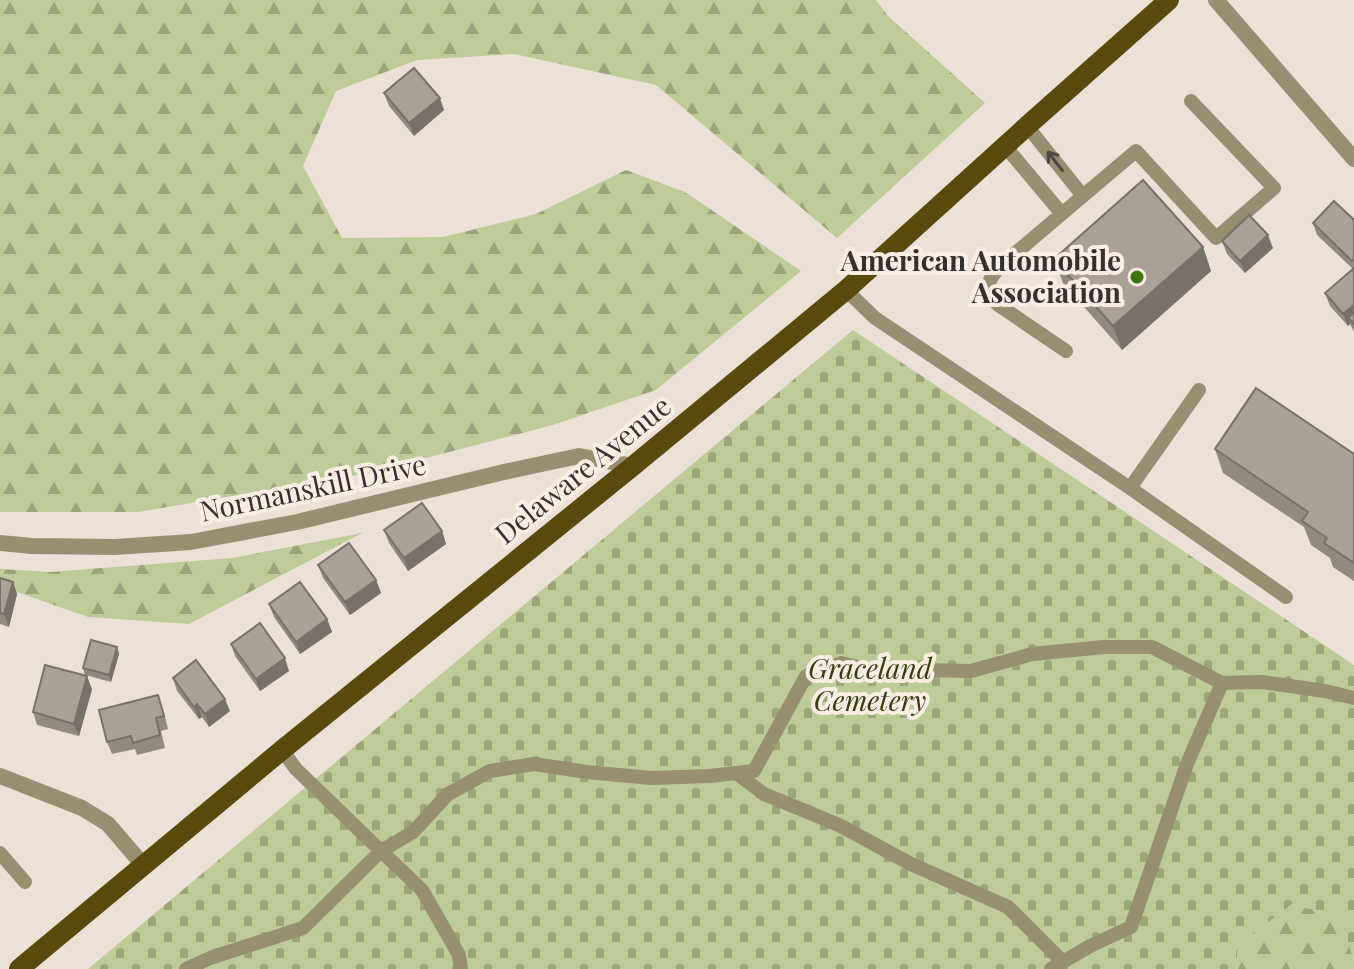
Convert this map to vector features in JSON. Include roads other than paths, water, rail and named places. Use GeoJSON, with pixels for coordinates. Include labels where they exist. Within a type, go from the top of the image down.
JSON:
{"type":"FeatureCollection","features":[{"type":"Feature","properties":{"kind":"main road","name":"Delaware Avenue"},"geometry":{"type":"LineString","coordinates":[[19,969],[846,290],[1169,0]]}},
{"type":"Feature","properties":{"kind":"street"},"geometry":{"type":"LineString","coordinates":[[1216,0],[1354,159]]}},
{"type":"Feature","properties":{"kind":"street","name":"Normanskill Drive"},"geometry":{"type":"LineString","coordinates":[[0,543],[115,547],[191,542],[297,522],[579,456],[633,466]]}},
{"type":"Feature","properties":{"kind":"street"},"geometry":{"type":"LineString","coordinates":[[0,776],[62,799],[108,824],[143,865]]}},
{"type":"Feature","properties":{"kind":"lane"},"geometry":{"type":"LineString","coordinates":[[1066,351],[997,304],[989,294],[990,280],[999,267],[1136,151],[1216,238],[1274,188],[1191,101]]}},
{"type":"Feature","properties":{"kind":"lane"},"geometry":{"type":"LineString","coordinates":[[1027,126],[1083,196]]}},
{"type":"Feature","properties":{"kind":"lane"},"geometry":{"type":"LineString","coordinates":[[1005,146],[1062,214]]}},
{"type":"Feature","properties":{"kind":"lane"},"geometry":{"type":"LineString","coordinates":[[846,290],[875,318],[1130,488],[1286,597]]}},
{"type":"Feature","properties":{"kind":"lane"},"geometry":{"type":"LineString","coordinates":[[1130,488],[1199,390]]}},
{"type":"Feature","properties":{"kind":"lane"},"geometry":{"type":"LineString","coordinates":[[186,969],[210,958],[303,928],[381,851],[413,832],[448,794],[490,771],[534,764],[651,778],[754,771],[806,676],[841,663],[867,669],[971,671],[1032,654],[1104,647],[1152,647],[1222,683],[1262,682],[1354,698]]}},
{"type":"Feature","properties":{"kind":"lane"},"geometry":{"type":"LineString","coordinates":[[736,773],[764,794],[839,825],[911,864],[1008,907],[1057,966],[1131,927],[1187,764],[1222,683]]}},
{"type":"Feature","properties":{"kind":"lane"},"geometry":{"type":"LineString","coordinates":[[282,750],[296,769],[422,890],[459,955],[461,969]]}},
{"type":"Feature","properties":{"kind":"lane"},"geometry":{"type":"LineString","coordinates":[[0,853],[25,882]]}},
{"type":"Feature","properties":{"kind":"place","name":"American Automobile Association"},"geometry":{"type":"Point","coordinates":[1137,277]}},
{"type":"Feature","properties":{"kind":"park label","name":"Graceland Cemetery"},"geometry":{"type":"Point","coordinates":[870,685]}}]}
